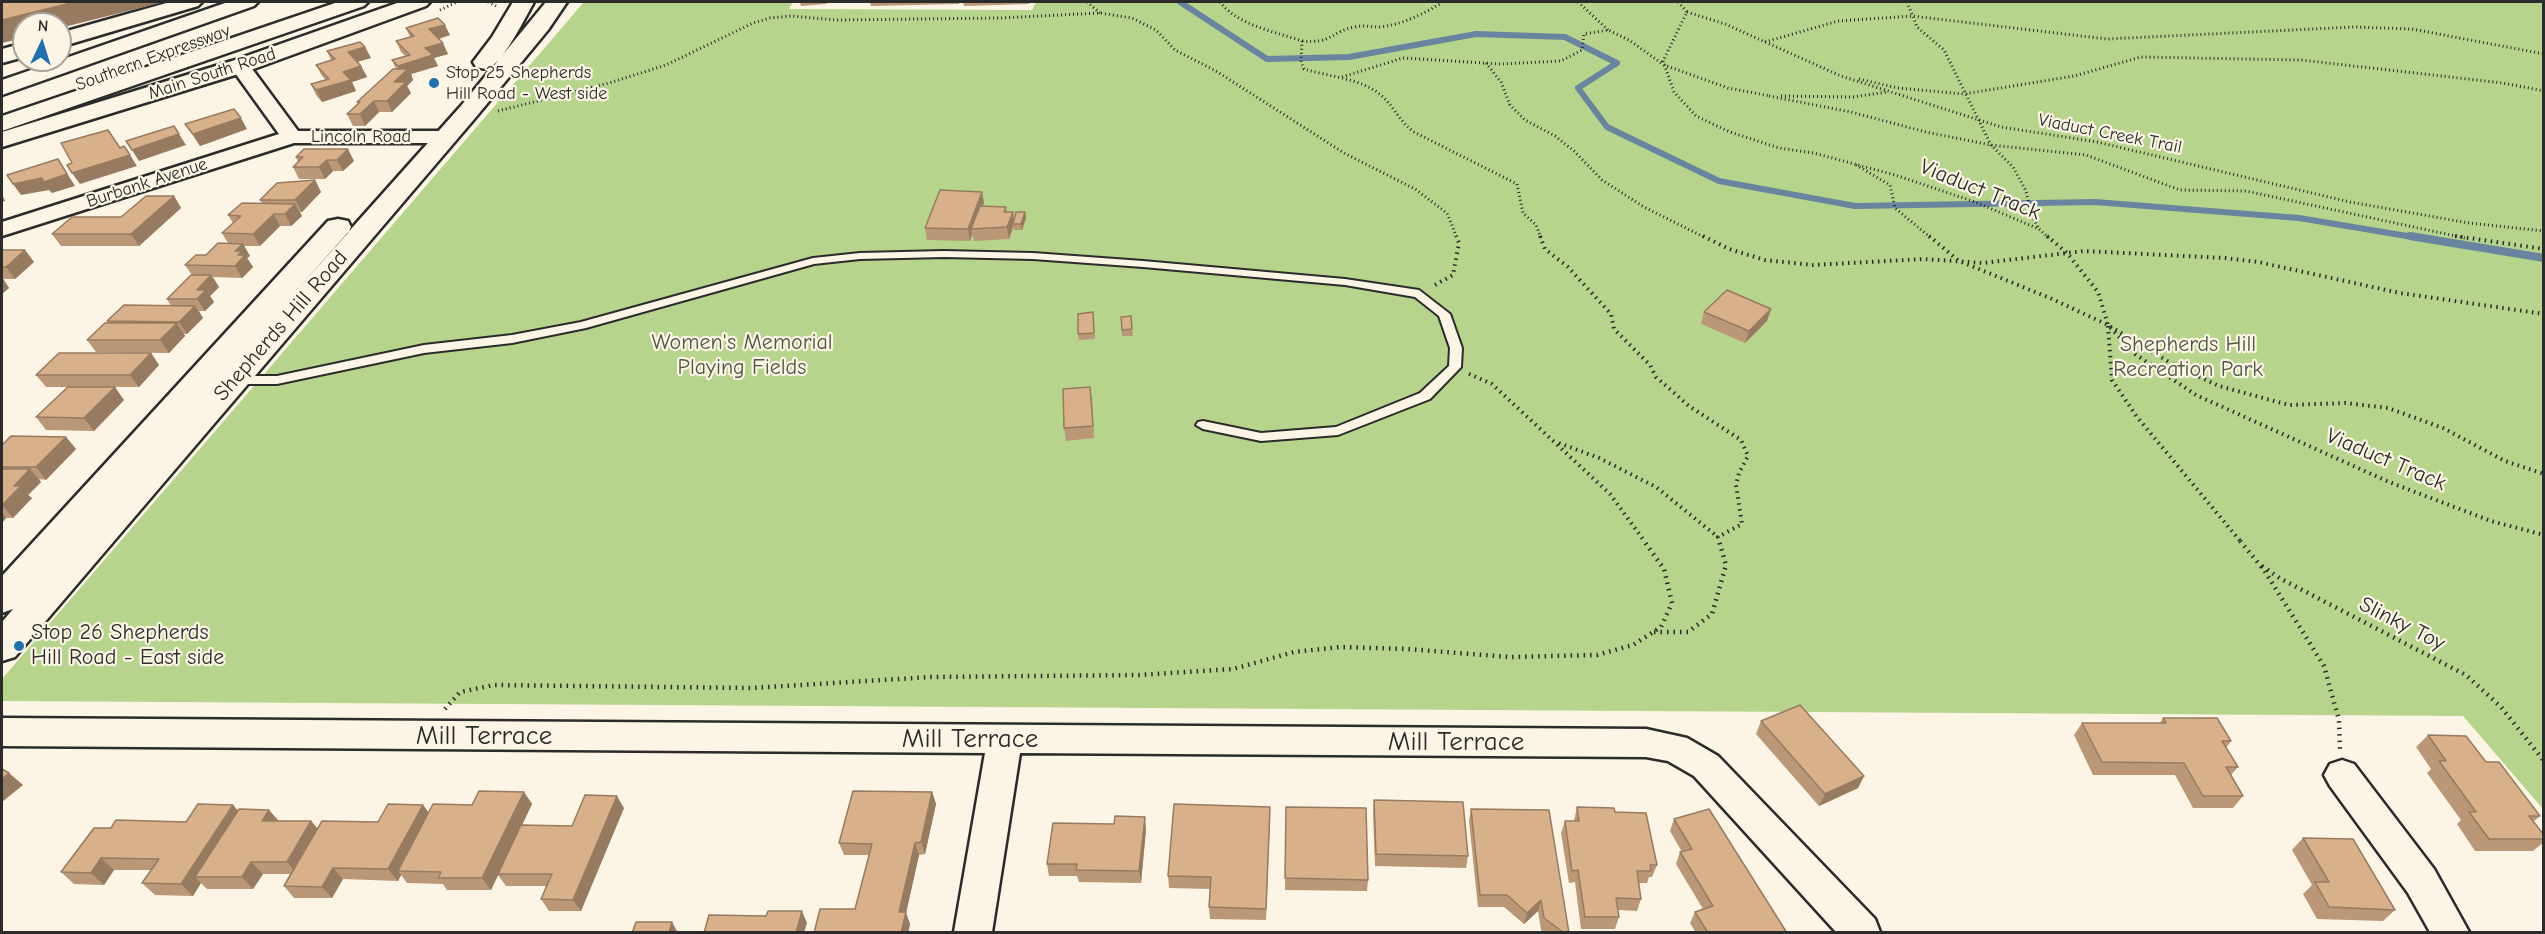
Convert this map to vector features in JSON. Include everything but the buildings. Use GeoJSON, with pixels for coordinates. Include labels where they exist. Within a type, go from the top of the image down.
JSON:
{"type":"FeatureCollection","features":[{"type":"Feature","properties":{"kind":"main road"},"geometry":{"type":"LineString","coordinates":[[72,37],[191,2]]}},
{"type":"Feature","properties":{"kind":"main road"},"geometry":{"type":"LineString","coordinates":[[72,45],[230,2]]}},
{"type":"Feature","properties":{"kind":"main road","name":"Southern Expressway"},"geometry":{"type":"LineString","coordinates":[[2,88],[247,2]]}},
{"type":"Feature","properties":{"kind":"main road","name":"Southern Expressway"},"geometry":{"type":"LineString","coordinates":[[2,111],[149,60],[302,2]]}},
{"type":"Feature","properties":{"kind":"main road"},"geometry":{"type":"LineString","coordinates":[[2,124],[357,2]]}},
{"type":"Feature","properties":{"kind":"main road","name":"Main South Road"},"geometry":{"type":"LineString","coordinates":[[2,140],[240,66],[419,2]]}},
{"type":"Feature","properties":{"kind":"main road","name":"Shepherds Hill Road"},"geometry":{"type":"LineString","coordinates":[[2,647],[234,380],[433,137],[502,39],[523,2]]}},
{"type":"Feature","properties":{"kind":"main road","name":"Shepherds Hill Road"},"geometry":{"type":"LineString","coordinates":[[2,599],[433,137],[468,112],[540,25],[556,2]]}},
{"type":"Feature","properties":{"kind":"street","name":"Lincoln Road"},"geometry":{"type":"LineString","coordinates":[[240,66],[292,136],[433,137]]}},
{"type":"Feature","properties":{"kind":"street","name":"Burbank Avenue"},"geometry":{"type":"LineString","coordinates":[[2,229],[292,136]]}},
{"type":"Feature","properties":{"kind":"street","name":"Mill Terrace"},"geometry":{"type":"LineString","coordinates":[[2,732],[1646,743],[1675,748],[1706,766],[1861,933]]}},
{"type":"Feature","properties":{"kind":"street"},"geometry":{"type":"LineString","coordinates":[[972,933],[1005,740]]}},
{"type":"Feature","properties":{"kind":"street"},"geometry":{"type":"LineString","coordinates":[[2342,774],[2421,881],[2450,933]]}},
{"type":"Feature","properties":{"kind":"lane"},"geometry":{"type":"LineString","coordinates":[[143,16],[180,2]]}},
{"type":"Feature","properties":{"kind":"lane"},"geometry":{"type":"LineString","coordinates":[[234,380],[277,380],[424,349],[522,337],[582,325],[813,261],[860,256],[1033,256],[1345,282],[1419,294],[1444,314],[1456,348],[1455,367],[1425,396],[1338,431],[1261,437],[1203,425]]}},
{"type":"Feature","properties":{"kind":"path"},"geometry":{"type":"LineString","coordinates":[[1087,2],[1100,13]]}},
{"type":"Feature","properties":{"kind":"path"},"geometry":{"type":"LineString","coordinates":[[1220,2],[1225,9],[1254,25],[1302,41],[1322,44],[1351,28],[1380,27],[1404,22],[1425,13],[1440,4],[1439,2]]}},
{"type":"Feature","properties":{"kind":"path"},"geometry":{"type":"LineString","coordinates":[[1578,2],[1608,30],[1629,40],[1664,65],[1728,88],[1851,112],[1926,132],[1991,145],[2086,155],[2180,190],[2246,191],[2436,233],[2544,249]]}},
{"type":"Feature","properties":{"kind":"path"},"geometry":{"type":"LineString","coordinates":[[1664,65],[1663,61],[1687,12],[1678,2]]}},
{"type":"Feature","properties":{"kind":"path"},"geometry":{"type":"LineString","coordinates":[[1907,2],[1917,27],[1944,50],[1991,145],[2013,167],[2027,195],[2038,229]]}},
{"type":"Feature","properties":{"kind":"path","name":"Viaduct Creek Trail"},"geometry":{"type":"LineString","coordinates":[[1687,12],[1725,24],[1841,76],[2001,128],[2097,142],[2350,202],[2469,223],[2544,231]]}},
{"type":"Feature","properties":{"kind":"path"},"geometry":{"type":"LineString","coordinates":[[468,112],[493,112],[609,83],[666,65],[753,23],[770,18],[1000,18],[1100,13],[1132,18],[1156,30],[1175,50],[1216,71],[1344,153],[1415,189],[1447,213],[1459,243],[1453,275],[1419,294]]}},
{"type":"Feature","properties":{"kind":"path"},"geometry":{"type":"LineString","coordinates":[[1764,42],[1838,21],[1912,16],[2107,39],[2354,27],[2412,29],[2544,54]]}},
{"type":"Feature","properties":{"kind":"path"},"geometry":{"type":"LineString","coordinates":[[1339,78],[1403,58],[1501,64],[1561,61],[1582,50],[1584,34],[1608,30]]}},
{"type":"Feature","properties":{"kind":"path"},"geometry":{"type":"LineString","coordinates":[[1302,41],[1301,62],[1304,69],[1360,84],[1387,98],[1395,116],[1432,144],[1466,157],[1517,184],[1523,213],[1536,225],[1545,249],[1568,267],[1611,314],[1614,329],[1650,365],[1656,377],[1689,406],[1741,440],[1748,456],[1737,479],[1737,497],[1743,515],[1742,524],[1718,537]]}},
{"type":"Feature","properties":{"kind":"path"},"geometry":{"type":"LineString","coordinates":[[1841,76],[1898,88],[1964,94],[2074,76],[2141,57],[2301,60],[2502,83],[2544,91]]}},
{"type":"Feature","properties":{"kind":"path"},"geometry":{"type":"LineString","coordinates":[[1486,63],[1501,82],[1510,105],[1525,120],[1555,136],[1574,151],[1602,180],[1644,207],[1729,249],[1765,260],[1813,265],[1924,259],[1983,263],[2084,251],[2225,258],[2258,262],[2400,293],[2544,314]]}},
{"type":"Feature","properties":{"kind":"path","name":"Viaduct Track"},"geometry":{"type":"LineString","coordinates":[[1664,65],[1674,92],[1696,116],[1730,132],[1779,148],[1814,153],[1850,162],[1975,202],[2038,229],[2067,253],[2098,292],[2108,325],[2135,354],[2196,395],[2390,482],[2491,521],[2544,535]]}},
{"type":"Feature","properties":{"kind":"path"},"geometry":{"type":"LineString","coordinates":[[1769,96],[1853,97],[1888,92]]}},
{"type":"Feature","properties":{"kind":"path"},"geometry":{"type":"LineString","coordinates":[[1850,162],[1890,185],[1895,208],[1959,261],[2050,297],[2108,325],[2174,365],[2219,386],[2289,405],[2345,403],[2388,408],[2443,428],[2505,461],[2544,474]]}},
{"type":"Feature","properties":{"kind":"path","name":"Slinky Toy"},"geometry":{"type":"LineString","coordinates":[[2108,325],[2112,380],[2137,417],[2257,562],[2281,579],[2466,675],[2501,706],[2544,761]]}},
{"type":"Feature","properties":{"kind":"path"},"geometry":{"type":"LineString","coordinates":[[430,735],[451,698],[461,690],[494,686],[752,688],[931,677],[1139,675],[1233,669],[1294,652],[1340,647],[1407,649],[1510,657],[1597,655],[1633,645],[1661,627],[1672,603],[1664,569],[1610,494],[1492,384],[1455,367]]}},
{"type":"Feature","properties":{"kind":"path"},"geometry":{"type":"LineString","coordinates":[[1556,442],[1599,458],[1656,488],[1718,537],[1726,565],[1712,614],[1688,632],[1653,632]]}},
{"type":"Feature","properties":{"kind":"path"},"geometry":{"type":"LineString","coordinates":[[2257,562],[2324,666],[2339,720],[2342,774]]}},
{"type":"Feature","properties":{"kind":"green space"},"geometry":{"type":"Polygon","coordinates":[[[584,2],[793,2],[789,9],[1032,10],[1036,2],[2543,2],[2543,809],[2463,716],[2,701],[2,679],[584,2]]]}},
{"type":"Feature","properties":{"kind":"waterway"},"geometry":{"type":"LineString","coordinates":[[1180,2],[1267,59],[1349,57],[1476,34],[1565,37],[1617,63],[1578,88],[1607,127],[1719,181],[1855,206],[2095,202],[2299,218],[2419,238]]}},
{"type":"Feature","properties":{"kind":"waterway"},"geometry":{"type":"LineString","coordinates":[[2410,236],[2544,258]]}},
{"type":"Feature","properties":{"kind":"place","name":"Stop 25 Shepherds Hill Road - West side"},"geometry":{"type":"Point","coordinates":[434,83]}},
{"type":"Feature","properties":{"kind":"place","name":"Stop 26 Shepherds Hill Road - East side"},"geometry":{"type":"Point","coordinates":[19,646]}},
{"type":"Feature","properties":{"kind":"park label","name":"Women's Memorial Playing Fields"},"geometry":{"type":"Point","coordinates":[742,356]}},
{"type":"Feature","properties":{"kind":"park label","name":"Shepherds Hill Recreation Park"},"geometry":{"type":"Point","coordinates":[2188,358]}}]}
